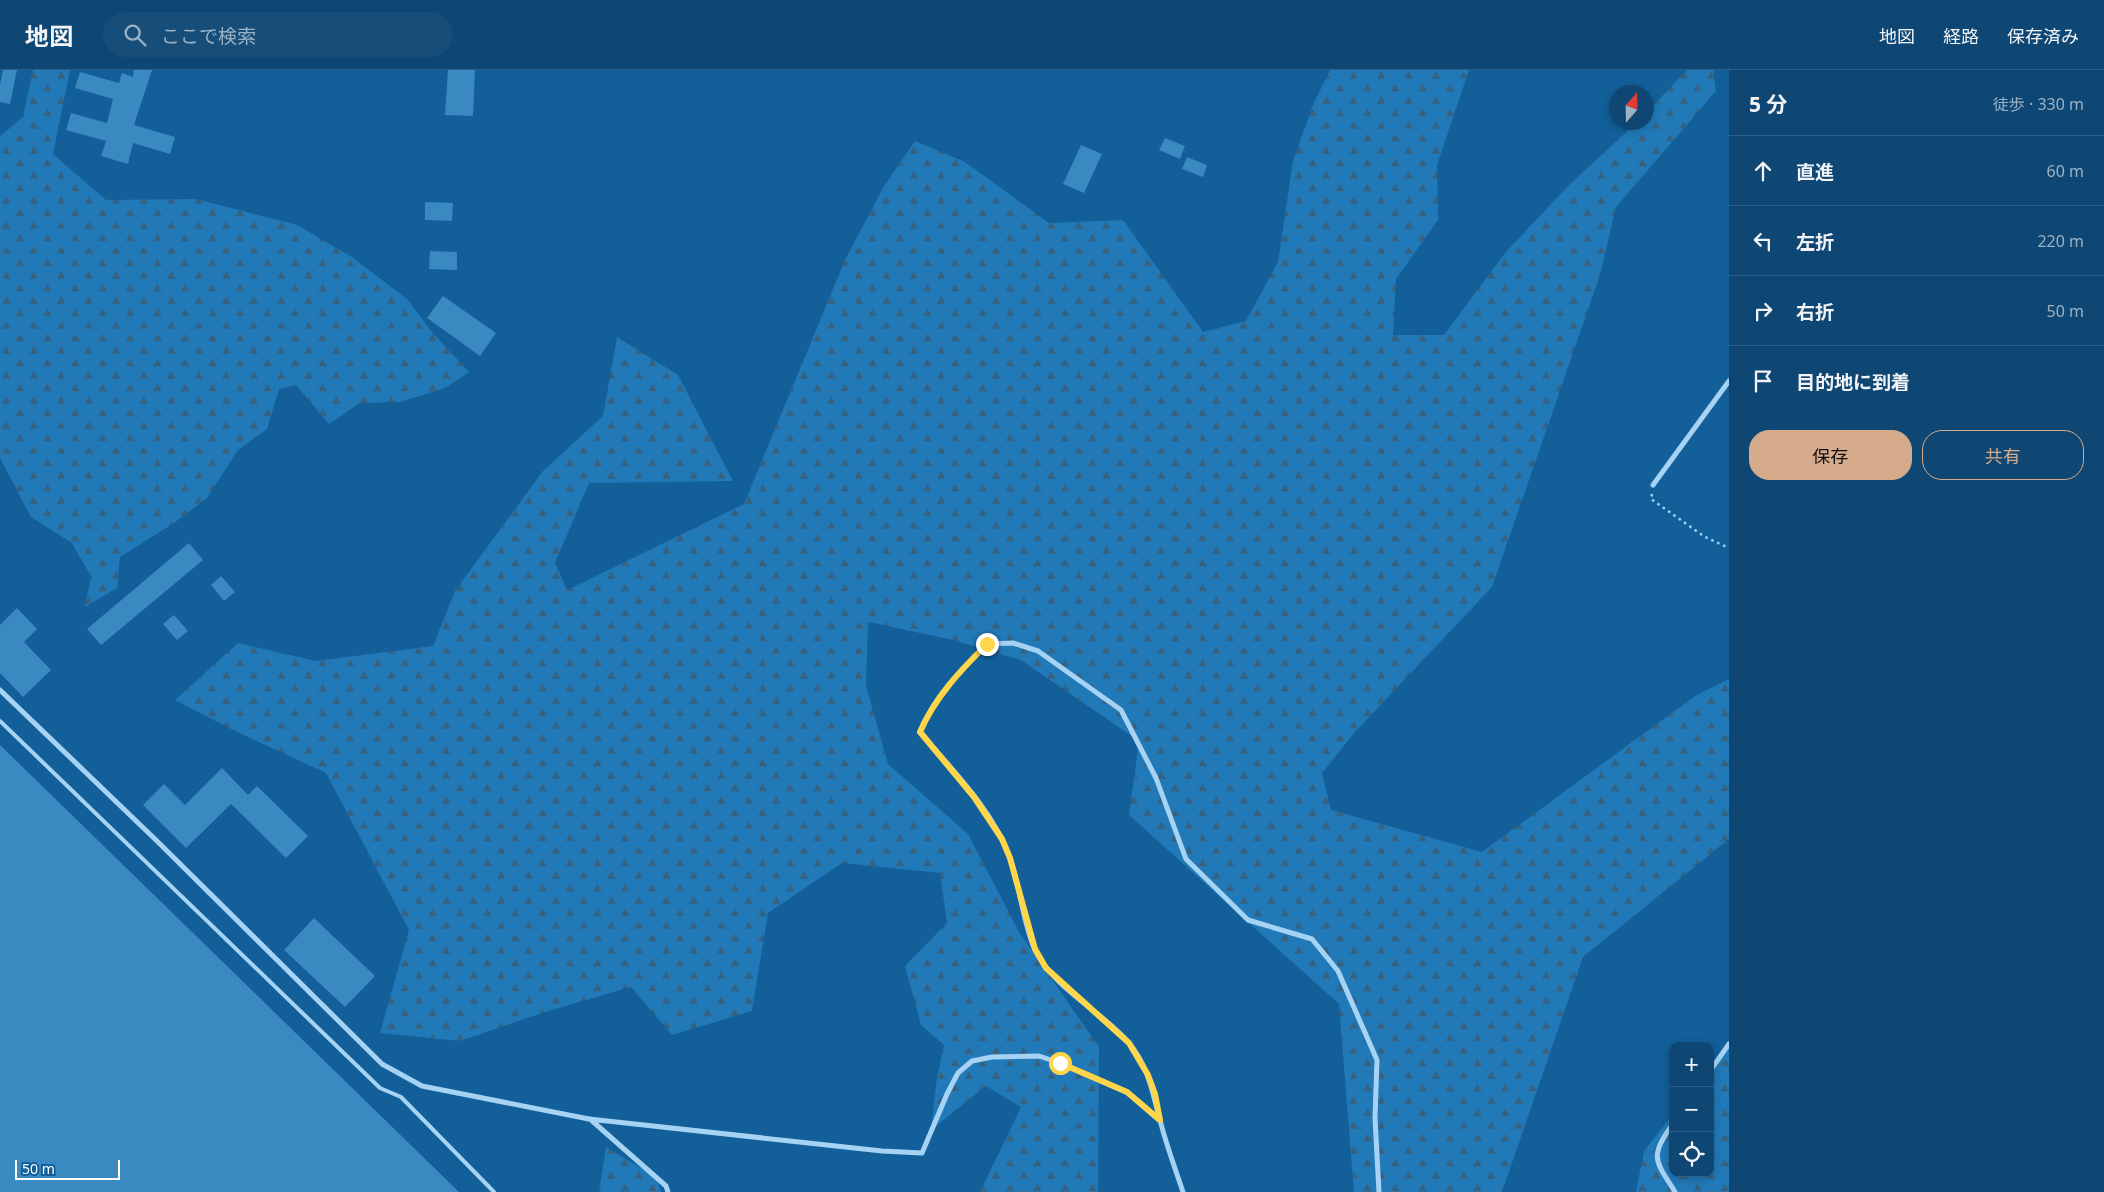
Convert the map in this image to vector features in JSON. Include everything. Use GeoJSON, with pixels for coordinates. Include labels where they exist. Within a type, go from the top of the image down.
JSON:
{"type":"FeatureCollection","features":[{"type":"Feature","properties":{"kind":"street"},"geometry":{"type":"LineString","coordinates":[[1653,485],[1729,381]]}},
{"type":"Feature","properties":{"kind":"street"},"geometry":{"type":"LineString","coordinates":[[1183,1192],[1148,1075],[1129,1043],[1063,984],[1042,961],[1035,949],[1010,858],[1002,839],[974,797],[920,732],[928,713],[944,691],[961,670],[987,644],[1014,643],[1038,651],[1121,710],[1156,778],[1186,859],[1248,920],[1312,939],[1338,971],[1377,1060],[1375,1118],[1379,1192]]}},
{"type":"Feature","properties":{"kind":"street"},"geometry":{"type":"LineString","coordinates":[[0,690],[158,842],[382,1064],[422,1086],[589,1119],[882,1151],[922,1153],[958,1072],[972,1061],[985,1058],[1039,1056],[1127,1092],[1160,1120]]}},
{"type":"Feature","properties":{"kind":"street"},"geometry":{"type":"LineString","coordinates":[[1714,1065],[1729,1044]]}},
{"type":"Feature","properties":{"kind":"street"},"geometry":{"type":"LineString","coordinates":[[589,1119],[666,1186],[668,1192]]}},
{"type":"Feature","properties":{"kind":"street"},"geometry":{"type":"LineString","coordinates":[[1669,1130],[1657,1149],[1656,1161],[1675,1192]]}},
{"type":"Feature","properties":{"kind":"lane"},"geometry":{"type":"LineString","coordinates":[[0,721],[380,1088],[401,1097],[494,1192]]}},
{"type":"Feature","properties":{"kind":"path"},"geometry":{"type":"LineString","coordinates":[[1653,485],[1651,499],[1705,537],[1729,548]]}},
{"type":"Feature","properties":{"kind":"green space"},"geometry":{"type":"Polygon","coordinates":[[[33,70],[70,70],[53,154],[106,200],[196,199],[297,225],[352,257],[408,300],[431,331],[469,372],[445,388],[400,402],[360,403],[329,424],[296,385],[279,389],[267,429],[238,450],[207,498],[174,523],[120,557],[117,588],[85,607],[91,577],[72,543],[31,517],[0,458],[0,136],[23,117],[33,70]]]}},
{"type":"Feature","properties":{"kind":"green space"},"geometry":{"type":"Polygon","coordinates":[[[1330,70],[1469,70],[1437,165],[1438,220],[1396,279],[1393,335],[1444,335],[1505,253],[1569,185],[1628,130],[1654,130],[1654,105],[1687,70],[1713,70],[1716,91],[1616,207],[1600,275],[1492,587],[1355,732],[1322,773],[1331,810],[1482,852],[1695,696],[1729,679],[1729,839],[1583,957],[1502,1192],[1354,1192],[1339,1004],[1129,815],[1139,741],[1021,660],[949,639],[868,622],[866,686],[888,764],[968,834],[1019,932],[1099,1047],[1098,1192],[980,1192],[1021,1107],[986,1086],[931,1130],[937,1078],[944,1045],[921,1025],[905,966],[947,923],[940,873],[842,863],[768,913],[752,1011],[672,1035],[631,987],[545,1012],[460,1041],[380,1033],[409,930],[326,773],[233,730],[175,700],[238,643],[316,661],[433,646],[455,591],[543,471],[603,416],[617,337],[678,375],[733,481],[589,483],[555,563],[567,590],[744,504],[845,260],[884,186],[915,141],[965,162],[1049,223],[1123,220],[1203,332],[1246,321],[1278,262],[1293,161],[1313,105],[1330,70]]]}},
{"type":"Feature","properties":{"kind":"green space"},"geometry":{"type":"Polygon","coordinates":[[[1729,1042],[1729,1192],[1636,1192],[1644,1151],[1669,1119],[1669,1177],[1714,1177],[1714,1061],[1729,1042]]]}},
{"type":"Feature","properties":{"kind":"green space"},"geometry":{"type":"Polygon","coordinates":[[[606,1147],[656,1177],[661,1192],[599,1192],[606,1147]]]}},
{"type":"Feature","properties":{"kind":"building"},"geometry":{"type":"Polygon","coordinates":[[[3,70],[17,70],[10,104],[0,102],[0,85],[3,70]]]}},
{"type":"Feature","properties":{"kind":"building"},"geometry":{"type":"Polygon","coordinates":[[[134,70],[152,70],[134,125],[175,137],[170,154],[133,143],[128,164],[101,156],[106,141],[66,130],[71,113],[107,123],[113,99],[75,88],[80,72],[119,83],[122,73],[133,77],[134,70]]]}},
{"type":"Feature","properties":{"kind":"building"},"geometry":{"type":"Polygon","coordinates":[[[448,70],[475,70],[473,116],[445,115],[448,70]]]}},
{"type":"Feature","properties":{"kind":"building"},"geometry":{"type":"Polygon","coordinates":[[[1165,138],[1185,146],[1180,159],[1159,150],[1165,138]]]}},
{"type":"Feature","properties":{"kind":"building"},"geometry":{"type":"Polygon","coordinates":[[[1081,145],[1102,154],[1084,193],[1063,184],[1081,145]]]}},
{"type":"Feature","properties":{"kind":"building"},"geometry":{"type":"Polygon","coordinates":[[[1187,157],[1207,165],[1203,177],[1182,169],[1187,157]]]}},
{"type":"Feature","properties":{"kind":"building"},"geometry":{"type":"Polygon","coordinates":[[[425,202],[453,203],[452,221],[425,220],[425,202]]]}},
{"type":"Feature","properties":{"kind":"building"},"geometry":{"type":"Polygon","coordinates":[[[430,251],[457,252],[457,270],[429,269],[430,251]]]}},
{"type":"Feature","properties":{"kind":"building"},"geometry":{"type":"Polygon","coordinates":[[[443,296],[496,333],[480,356],[427,318],[443,296]]]}},
{"type":"Feature","properties":{"kind":"building"},"geometry":{"type":"Polygon","coordinates":[[[189,543],[203,560],[101,645],[87,629],[189,543]]]}},
{"type":"Feature","properties":{"kind":"building"},"geometry":{"type":"Polygon","coordinates":[[[221,576],[235,592],[224,601],[211,585],[221,576]]]}},
{"type":"Feature","properties":{"kind":"building"},"geometry":{"type":"Polygon","coordinates":[[[17,608],[37,629],[24,642],[51,670],[23,697],[0,673],[0,625],[17,608]]]}},
{"type":"Feature","properties":{"kind":"building"},"geometry":{"type":"Polygon","coordinates":[[[174,615],[188,631],[177,640],[163,624],[174,615]]]}},
{"type":"Feature","properties":{"kind":"building"},"geometry":{"type":"Polygon","coordinates":[[[0,745],[459,1192],[0,1192],[0,745]]]}},
{"type":"Feature","properties":{"kind":"building"},"geometry":{"type":"Polygon","coordinates":[[[222,768],[248,795],[257,786],[308,836],[286,858],[231,804],[186,848],[143,805],[164,784],[185,805],[222,768]]]}},
{"type":"Feature","properties":{"kind":"building"},"geometry":{"type":"Polygon","coordinates":[[[314,918],[375,976],[345,1007],[284,950],[314,918]]]}},
{"type":"Feature","properties":{"kind":"route"},"geometry":{"type":"LineString","coordinates":[[987,644],[961,670],[928,713],[920,732],[974,797],[1002,839],[1010,858],[1035,949],[1046,968],[1129,1043],[1148,1075],[1155,1094],[1160,1120],[1127,1092],[1060,1063]]}}]}
